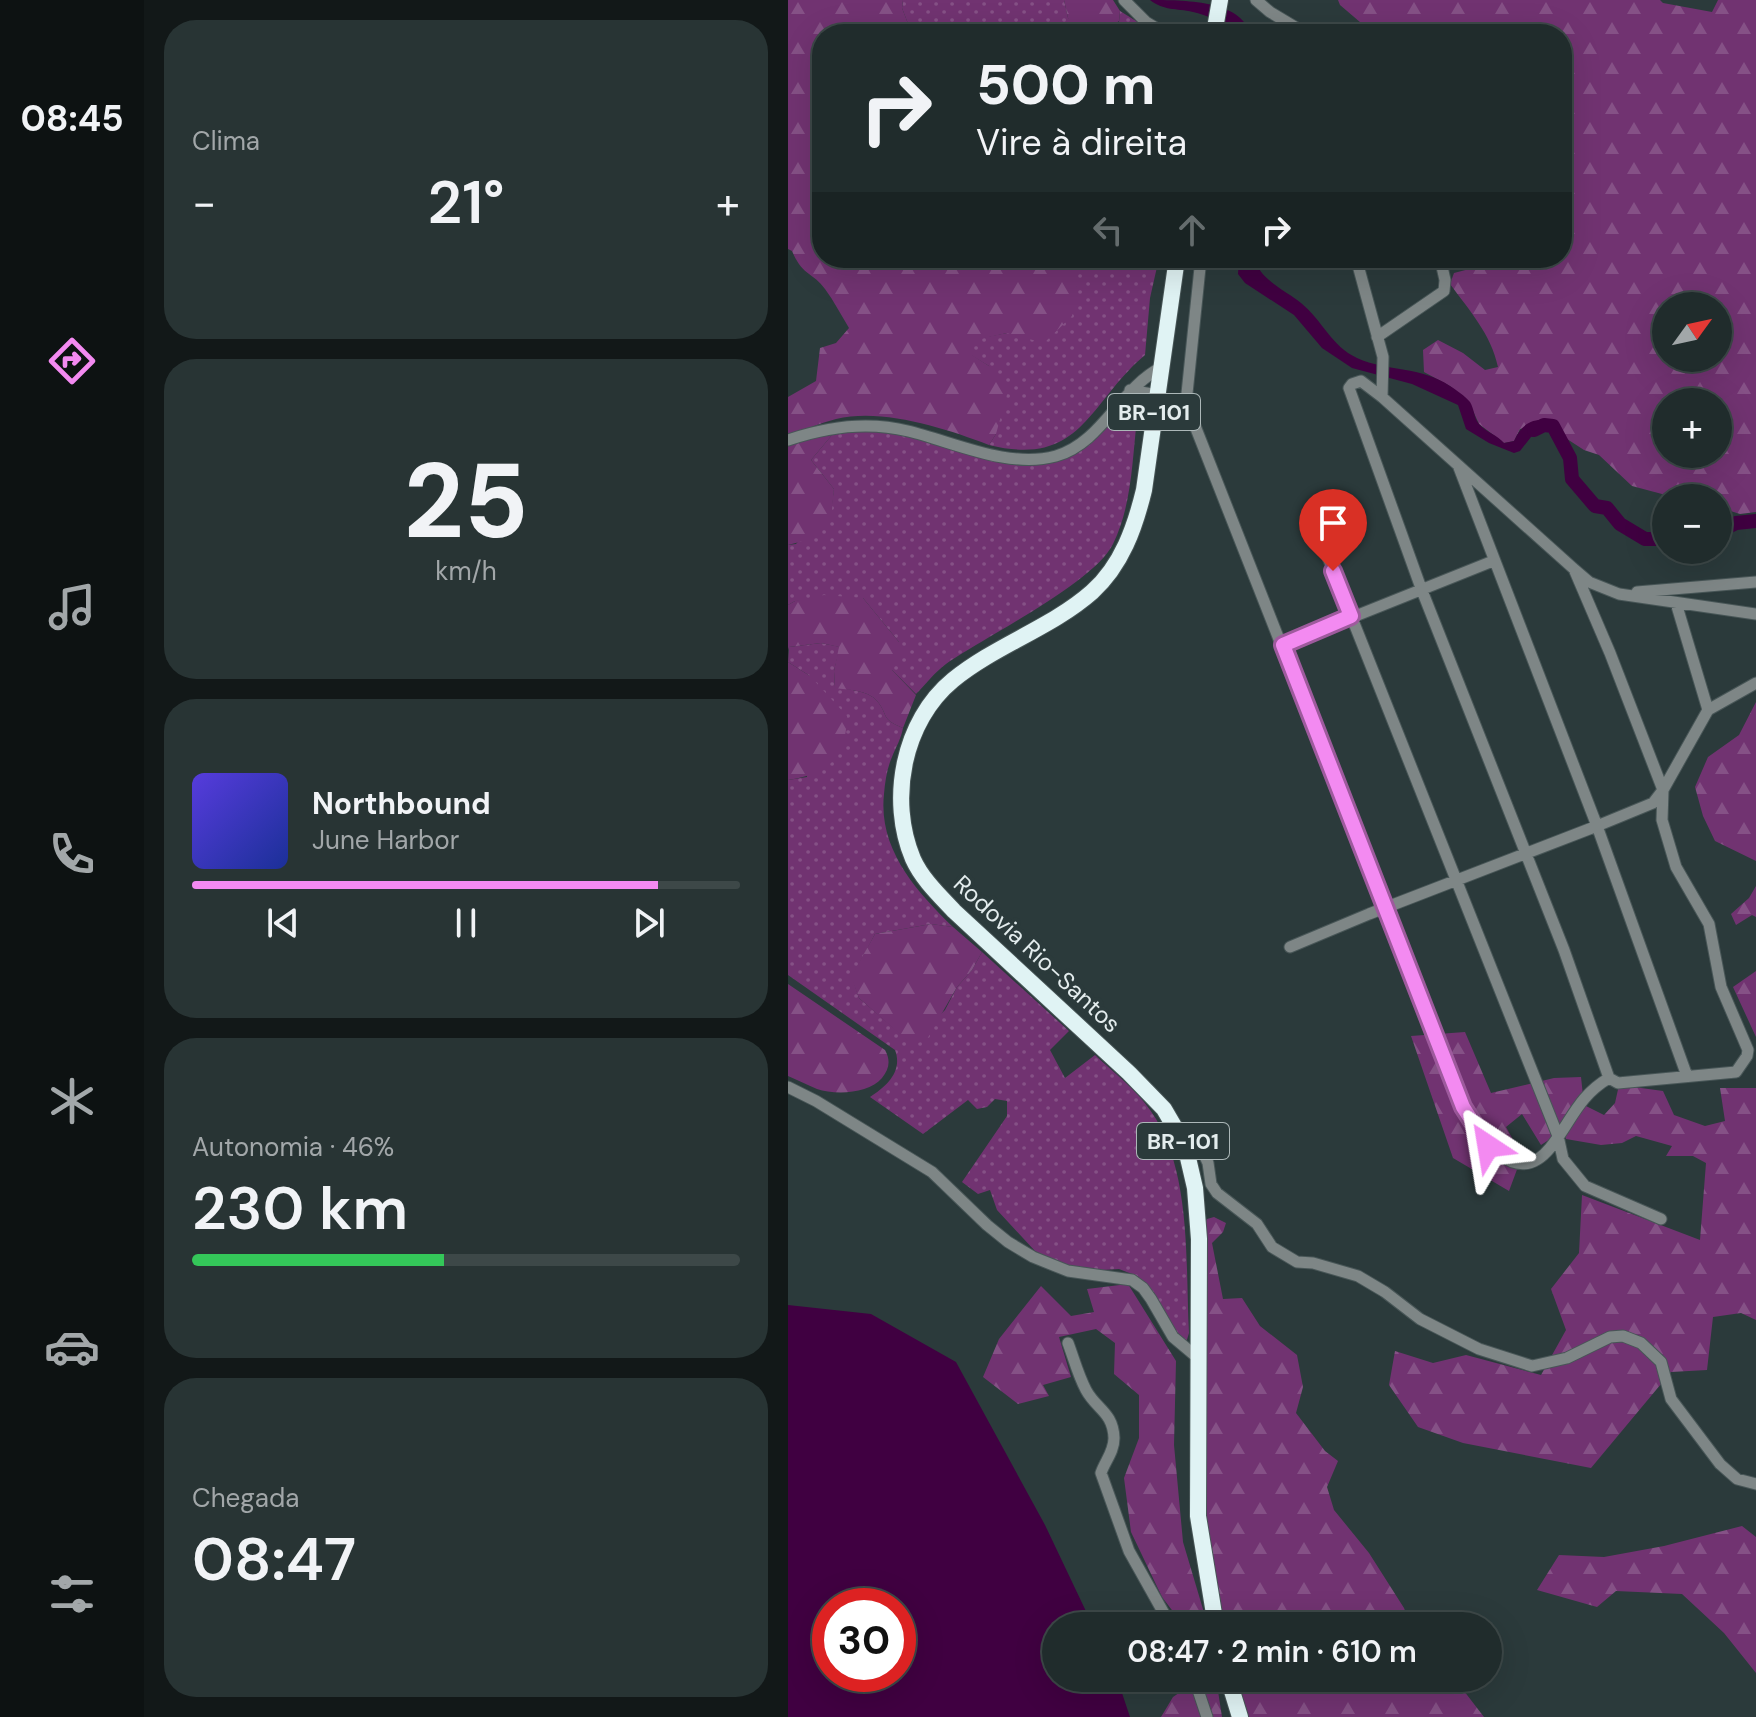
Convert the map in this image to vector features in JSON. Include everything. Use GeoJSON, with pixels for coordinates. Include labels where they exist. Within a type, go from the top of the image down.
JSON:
{"type":"FeatureCollection","features":[{"type":"Feature","properties":{"kind":"highway"},"geometry":{"type":"LineString","coordinates":[[1216,24],[1220,0]]}},
{"type":"Feature","properties":{"kind":"highway","name":"Rodovia Rio-Santos"},"geometry":{"type":"LineString","coordinates":[[1176,268],[1144,490],[1135,527],[1125,548],[1094,591],[1044,625],[983,659],[935,697],[921,718],[912,740],[905,764],[901,799],[904,832],[914,860],[929,885],[1164,1109],[1178,1131],[1190,1164],[1202,1183],[1198,1516],[1214,1612]]}},
{"type":"Feature","properties":{"kind":"highway"},"geometry":{"type":"LineString","coordinates":[[1232,1692],[1237,1717]]}},
{"type":"Feature","properties":{"kind":"street"},"geometry":{"type":"LineString","coordinates":[[1124,0],[1149,24]]}},
{"type":"Feature","properties":{"kind":"street"},"geometry":{"type":"LineString","coordinates":[[1256,0],[1288,24]]}},
{"type":"Feature","properties":{"kind":"street"},"geometry":{"type":"LineString","coordinates":[[1200,268],[1186,403],[1463,1107],[1478,1134],[1499,1156],[1520,1162],[1542,1156],[1585,1095],[1609,1078]]}},
{"type":"Feature","properties":{"kind":"street"},"geometry":{"type":"LineString","coordinates":[[1359,268],[1383,357],[1382,397]]}},
{"type":"Feature","properties":{"kind":"street"},"geometry":{"type":"LineString","coordinates":[[1377,337],[1444,291],[1442,268]]}},
{"type":"Feature","properties":{"kind":"street"},"geometry":{"type":"LineString","coordinates":[[788,440],[824,429],[881,427],[905,430],[1003,456],[1044,458],[1075,449],[1130,390],[1162,367]]}},
{"type":"Feature","properties":{"kind":"street"},"geometry":{"type":"LineString","coordinates":[[1574,569],[1663,790],[1662,820],[1667,843],[1676,867],[1709,924],[1721,987],[1748,1050],[1736,1072],[1618,1083],[1609,1078],[1564,950],[1421,588],[1349,388],[1356,381],[1361,381],[1382,397],[1589,582],[1619,594],[1756,614]]}},
{"type":"Feature","properties":{"kind":"street"},"geometry":{"type":"LineString","coordinates":[[1130,390],[1157,395]]}},
{"type":"Feature","properties":{"kind":"street"},"geometry":{"type":"LineString","coordinates":[[1458,465],[1597,826],[1687,1076]]}},
{"type":"Feature","properties":{"kind":"street"},"geometry":{"type":"LineString","coordinates":[[1315,525],[1558,1136],[1563,1159],[1585,1186],[1661,1219]]}},
{"type":"Feature","properties":{"kind":"street"},"geometry":{"type":"LineString","coordinates":[[1283,645],[1493,561]]}},
{"type":"Feature","properties":{"kind":"street"},"geometry":{"type":"LineString","coordinates":[[1619,594],[1756,582]]}},
{"type":"Feature","properties":{"kind":"street"},"geometry":{"type":"LineString","coordinates":[[1676,603],[1708,710]]}},
{"type":"Feature","properties":{"kind":"street"},"geometry":{"type":"LineString","coordinates":[[1290,947],[1653,803],[1708,710],[1756,683]]}},
{"type":"Feature","properties":{"kind":"street"},"geometry":{"type":"LineString","coordinates":[[788,1087],[932,1172],[987,1225],[1033,1257],[1068,1271],[1132,1280],[1151,1299],[1173,1337],[1198,1358]]}},
{"type":"Feature","properties":{"kind":"street"},"geometry":{"type":"LineString","coordinates":[[1202,1183],[1257,1224],[1272,1247],[1287,1257],[1358,1276],[1420,1319],[1479,1349],[1532,1366],[1567,1358],[1610,1337],[1623,1336],[1641,1343],[1661,1362],[1671,1399],[1720,1464],[1737,1479],[1756,1484]]}},
{"type":"Feature","properties":{"kind":"street"},"geometry":{"type":"LineString","coordinates":[[1068,1343],[1088,1394],[1107,1414],[1114,1439],[1101,1473],[1129,1551],[1163,1612]]}},
{"type":"Feature","properties":{"kind":"street"},"geometry":{"type":"LineString","coordinates":[[1199,1692],[1207,1717]]}},
{"type":"Feature","properties":{"kind":"green space"},"geometry":{"type":"Polygon","coordinates":[[[788,0],[903,0],[902,8],[908,24],[812,24],[812,268],[1077,268],[1072,316],[1044,343],[1007,333],[971,341],[972,355],[989,366],[1009,387],[996,434],[989,445],[933,426],[873,416],[836,419],[788,435],[788,397],[816,381],[820,348],[836,343],[849,328],[825,289],[804,270],[788,249],[788,0]]]}},
{"type":"Feature","properties":{"kind":"green space"},"geometry":{"type":"Polygon","coordinates":[[[903,0],[1064,0],[1068,18],[1083,24],[908,24],[902,8],[903,0]]]}},
{"type":"Feature","properties":{"kind":"green space"},"geometry":{"type":"Polygon","coordinates":[[[1064,0],[1113,0],[1120,11],[1119,21],[1115,24],[1075,24],[1068,18],[1064,0]]]}},
{"type":"Feature","properties":{"kind":"green space"},"geometry":{"type":"Polygon","coordinates":[[[1338,0],[1660,0],[1712,12],[1718,0],[1756,0],[1756,512],[1732,511],[1732,484],[1652,484],[1652,491],[1632,486],[1599,455],[1584,450],[1564,437],[1552,420],[1520,429],[1514,441],[1504,443],[1479,424],[1469,402],[1450,386],[1424,372],[1423,350],[1438,340],[1463,353],[1485,370],[1498,367],[1485,333],[1450,284],[1454,273],[1473,268],[1572,268],[1572,24],[1362,24],[1338,0]]]}},
{"type":"Feature","properties":{"kind":"green space"},"geometry":{"type":"Polygon","coordinates":[[[1120,11],[1141,24],[1116,24],[1119,22],[1120,11]]]}},
{"type":"Feature","properties":{"kind":"green space"},"geometry":{"type":"Polygon","coordinates":[[[1077,268],[1157,268],[1150,298],[1145,355],[1080,427],[1064,439],[1045,447],[1020,450],[989,445],[996,434],[989,366],[971,355],[971,340],[1007,333],[1077,286],[1077,268]]]}},
{"type":"Feature","properties":{"kind":"green space"},"geometry":{"type":"Polygon","coordinates":[[[1131,394],[1140,402],[1133,417],[1137,419],[1128,498],[1113,544],[1102,559],[1063,592],[946,664],[916,694],[891,669],[899,642],[863,598],[795,601],[788,605],[788,545],[796,544],[832,504],[834,489],[811,460],[840,430],[889,429],[1029,463],[1072,455],[1131,394]]]}},
{"type":"Feature","properties":{"kind":"green space"},"geometry":{"type":"Polygon","coordinates":[[[840,430],[840,434],[832,435],[811,460],[834,489],[831,520],[807,540],[788,545],[788,442],[840,430]]]}},
{"type":"Feature","properties":{"kind":"green space"},"geometry":{"type":"Polygon","coordinates":[[[824,595],[863,598],[899,642],[899,660],[892,670],[916,695],[903,728],[888,719],[877,701],[868,695],[835,688],[834,671],[839,647],[821,643],[789,647],[788,650],[788,605],[824,595]]]}},
{"type":"Feature","properties":{"kind":"green space"},"geometry":{"type":"Polygon","coordinates":[[[821,643],[840,647],[834,671],[835,687],[873,697],[888,719],[903,728],[886,780],[884,814],[887,833],[893,851],[913,884],[953,927],[931,924],[875,934],[852,977],[859,998],[911,1043],[945,1010],[982,952],[1069,1031],[1050,1050],[1065,1078],[1095,1055],[1139,1096],[1160,1126],[1179,1182],[1186,1243],[1189,1333],[1186,1343],[1179,1342],[1137,1276],[1119,1269],[1086,1271],[1035,1251],[997,1210],[990,1190],[978,1194],[962,1182],[1007,1116],[1007,1101],[995,1099],[987,1107],[977,1109],[968,1100],[923,1134],[870,1097],[892,1077],[897,1065],[895,1050],[788,975],[788,780],[807,777],[810,676],[788,662],[789,647],[821,643]]]}},
{"type":"Feature","properties":{"kind":"green space"},"geometry":{"type":"Polygon","coordinates":[[[788,662],[810,676],[847,716],[843,743],[832,762],[814,774],[788,780],[788,662]]]}},
{"type":"Feature","properties":{"kind":"green space"},"geometry":{"type":"Polygon","coordinates":[[[1756,702],[1756,861],[1715,841],[1703,816],[1695,787],[1708,757],[1739,735],[1756,702]]]}},
{"type":"Feature","properties":{"kind":"green space"},"geometry":{"type":"Polygon","coordinates":[[[1756,886],[1756,917],[1752,915],[1736,925],[1731,914],[1749,898],[1756,886]]]}},
{"type":"Feature","properties":{"kind":"green space"},"geometry":{"type":"Polygon","coordinates":[[[931,924],[953,927],[982,952],[957,987],[926,1041],[911,1044],[859,998],[851,977],[875,934],[931,924]]]}},
{"type":"Feature","properties":{"kind":"green space"},"geometry":{"type":"Polygon","coordinates":[[[1756,971],[1756,1037],[1733,987],[1756,971]]]}},
{"type":"Feature","properties":{"kind":"green space"},"geometry":{"type":"Polygon","coordinates":[[[788,984],[885,1050],[888,1065],[882,1078],[860,1090],[833,1092],[817,1089],[788,1076],[788,984]]]}},
{"type":"Feature","properties":{"kind":"green space"},"geometry":{"type":"Polygon","coordinates":[[[1465,1032],[1491,1093],[1554,1078],[1581,1077],[1584,1105],[1604,1115],[1615,1103],[1619,1085],[1663,1091],[1674,1115],[1705,1126],[1725,1121],[1720,1088],[1756,1088],[1756,1320],[1741,1313],[1713,1317],[1707,1370],[1671,1372],[1591,1468],[1463,1443],[1418,1427],[1389,1385],[1395,1351],[1433,1363],[1466,1355],[1541,1375],[1566,1330],[1551,1289],[1579,1253],[1582,1195],[1700,1240],[1706,1163],[1693,1156],[1666,1156],[1672,1146],[1636,1136],[1622,1143],[1601,1145],[1566,1139],[1564,1130],[1541,1145],[1522,1114],[1506,1127],[1522,1156],[1509,1191],[1453,1158],[1411,1036],[1465,1032]]]}},
{"type":"Feature","properties":{"kind":"green space"},"geometry":{"type":"Polygon","coordinates":[[[1214,1217],[1226,1223],[1223,1232],[1212,1243],[1223,1299],[1242,1298],[1260,1326],[1297,1355],[1303,1387],[1296,1413],[1325,1451],[1338,1461],[1327,1487],[1334,1510],[1369,1553],[1406,1612],[1221,1612],[1204,1519],[1201,1229],[1207,1219],[1214,1217]]]}},
{"type":"Feature","properties":{"kind":"green space"},"geometry":{"type":"Polygon","coordinates":[[[1128,1284],[1176,1361],[1174,1445],[1183,1542],[1204,1612],[1173,1612],[1162,1597],[1131,1532],[1124,1478],[1139,1438],[1139,1395],[1114,1374],[1115,1343],[1096,1329],[1059,1337],[1071,1377],[1043,1385],[1049,1396],[1018,1404],[983,1377],[999,1339],[1041,1286],[1071,1316],[1094,1312],[1087,1289],[1128,1284]]]}},
{"type":"Feature","properties":{"kind":"green space"},"geometry":{"type":"Polygon","coordinates":[[[1742,1526],[1756,1537],[1756,1673],[1724,1633],[1682,1594],[1616,1591],[1597,1607],[1537,1590],[1559,1555],[1604,1557],[1664,1546],[1742,1526]]]}},
{"type":"Feature","properties":{"kind":"green space"},"geometry":{"type":"Polygon","coordinates":[[[1180,1692],[1218,1692],[1222,1717],[1161,1717],[1173,1697],[1180,1692]]]}},
{"type":"Feature","properties":{"kind":"green space"},"geometry":{"type":"Polygon","coordinates":[[[1241,1692],[1465,1692],[1484,1717],[1248,1717],[1241,1692]]]}},
{"type":"Feature","properties":{"kind":"shaded area"},"geometry":{"type":"Polygon","coordinates":[[[1150,0],[1209,4],[1236,14],[1245,24],[1226,24],[1193,12],[1155,4],[1150,0]]]}},
{"type":"Feature","properties":{"kind":"shaded area"},"geometry":{"type":"Polygon","coordinates":[[[1238,268],[1259,268],[1273,284],[1309,310],[1334,340],[1357,358],[1428,375],[1455,389],[1470,402],[1479,424],[1504,443],[1514,441],[1525,426],[1534,421],[1552,420],[1552,426],[1542,428],[1520,451],[1514,453],[1489,443],[1466,429],[1458,405],[1412,384],[1352,368],[1322,348],[1294,315],[1245,283],[1238,274],[1238,268]]]}},
{"type":"Feature","properties":{"kind":"shaded area"},"geometry":{"type":"Polygon","coordinates":[[[788,1305],[871,1314],[956,1362],[1045,1525],[1086,1612],[1042,1612],[1042,1692],[1122,1692],[1130,1717],[788,1717],[788,1305]]]}},
{"type":"Feature","properties":{"kind":"waterway"},"geometry":{"type":"LineString","coordinates":[[1534,430],[1544,425],[1553,426],[1570,458],[1572,479],[1595,506],[1607,508],[1620,524],[1645,539],[1652,539]]}},
{"type":"Feature","properties":{"kind":"waterway"},"geometry":{"type":"LineString","coordinates":[[1732,525],[1756,521]]}},
{"type":"Feature","properties":{"kind":"route"},"geometry":{"type":"LineString","coordinates":[[1333,571],[1351,616],[1283,645],[1463,1107],[1488,1146]]}}]}
